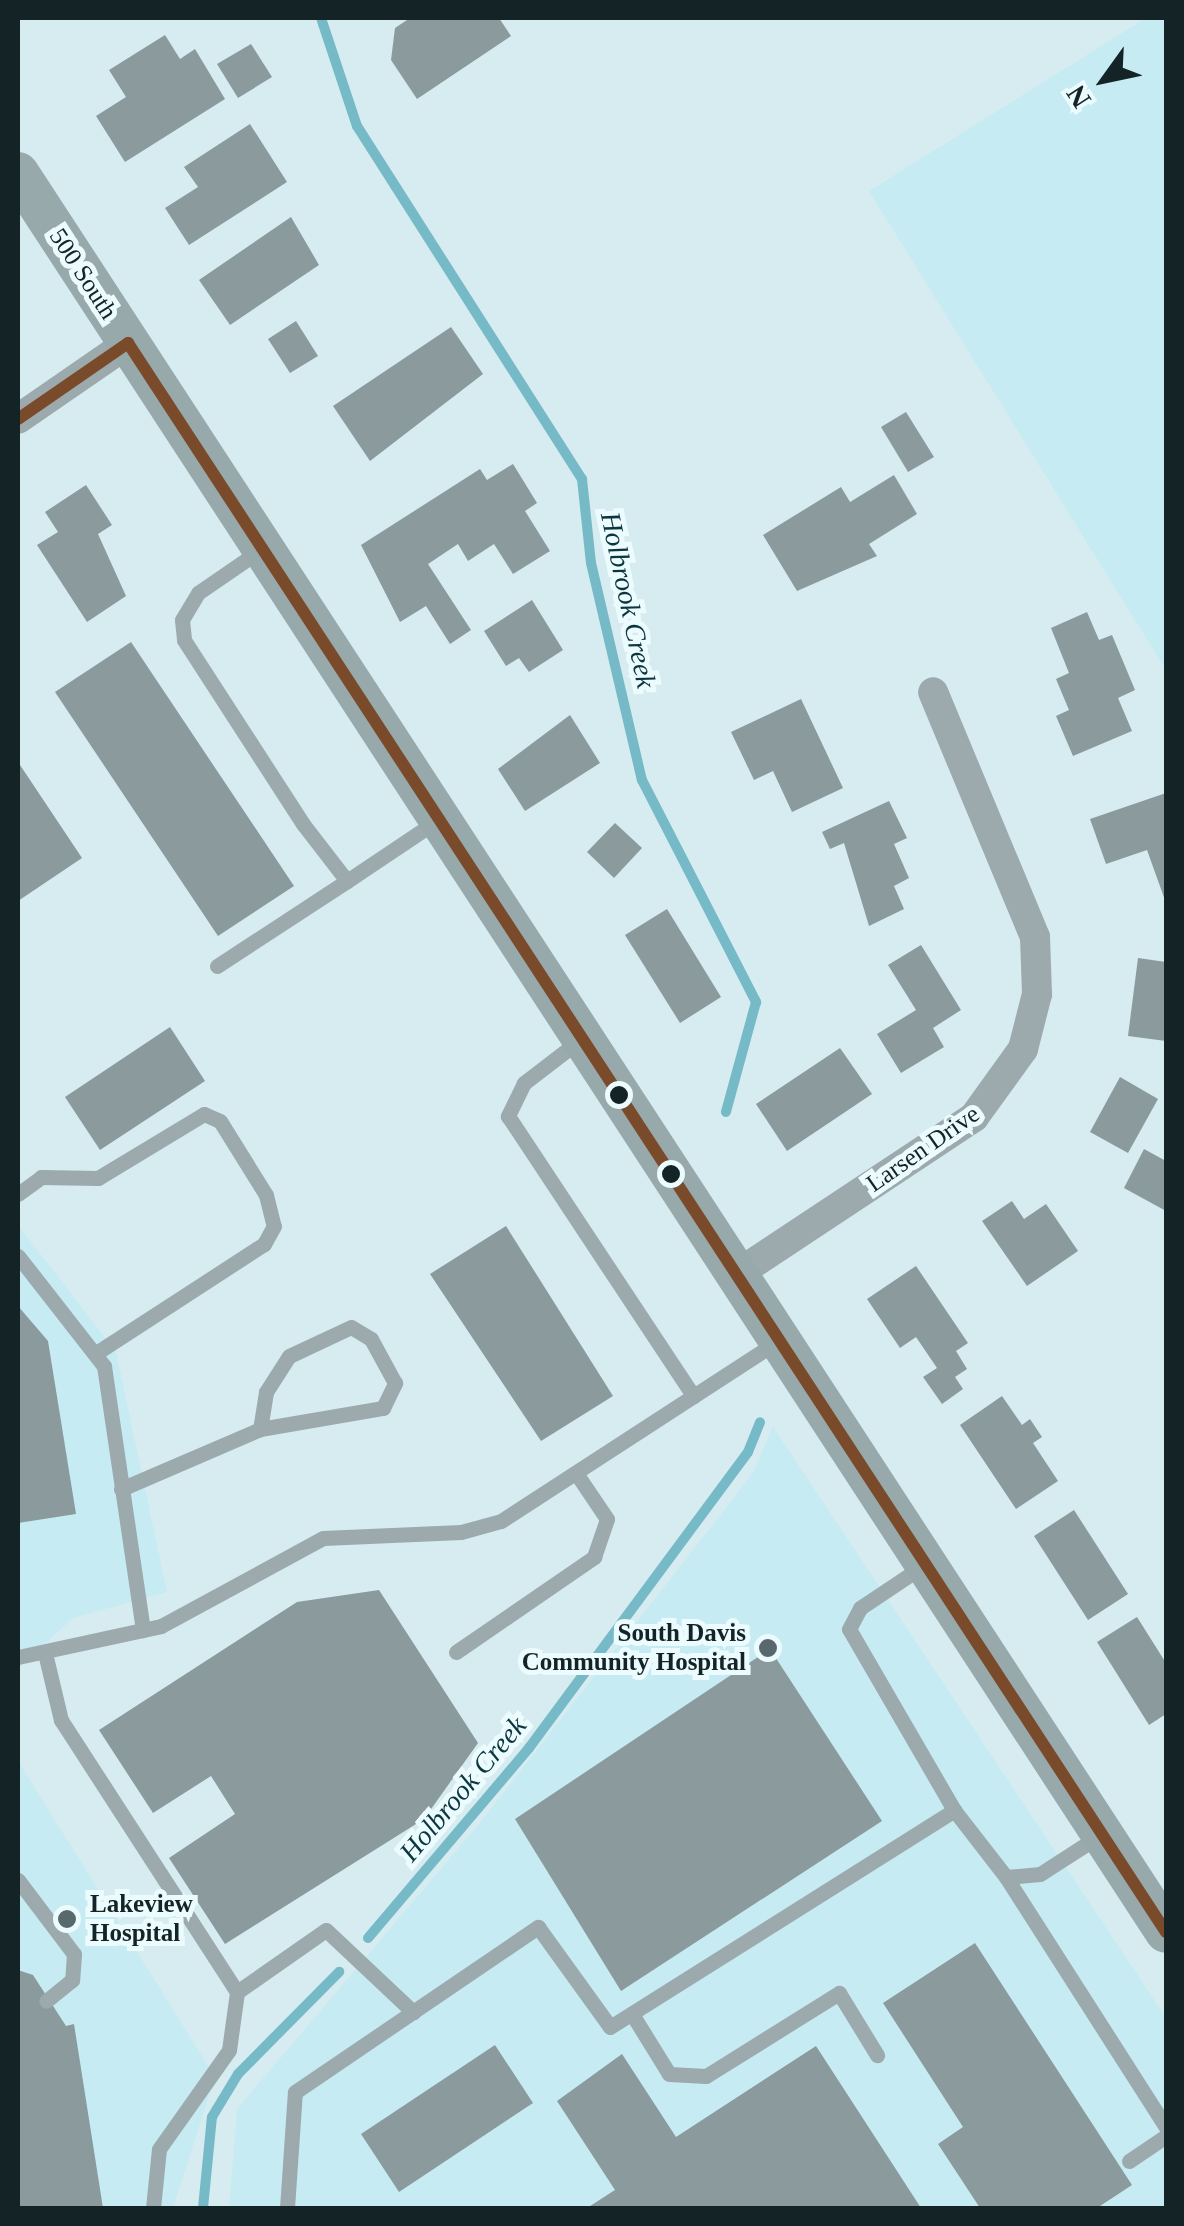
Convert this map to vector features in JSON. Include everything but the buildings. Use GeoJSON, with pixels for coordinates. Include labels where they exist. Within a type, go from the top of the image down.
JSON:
{"type":"FeatureCollection","features":[{"type":"Feature","properties":{"kind":"street","name":"500 South"},"geometry":{"type":"LineString","coordinates":[[18,174],[1166,1932]]}},
{"type":"Feature","properties":{"kind":"street"},"geometry":{"type":"LineString","coordinates":[[18,419],[128,343]]}},
{"type":"Feature","properties":{"kind":"street","name":"Larsen Drive"},"geometry":{"type":"LineString","coordinates":[[737,1274],[974,1117],[1023,1048],[1037,994],[1035,937],[933,692]]}},
{"type":"Feature","properties":{"kind":"lane"},"geometry":{"type":"LineString","coordinates":[[263,549],[198,592],[182,620],[184,640],[346,881]]}},
{"type":"Feature","properties":{"kind":"lane"},"geometry":{"type":"LineString","coordinates":[[217,966],[440,819]]}},
{"type":"Feature","properties":{"kind":"lane"},"geometry":{"type":"LineString","coordinates":[[582,1038],[524,1083],[508,1116],[693,1396]]}},
{"type":"Feature","properties":{"kind":"lane"},"geometry":{"type":"LineString","coordinates":[[18,1194],[41,1177],[98,1178],[204,1114],[220,1122],[266,1196],[274,1226],[264,1244],[98,1352]]}},
{"type":"Feature","properties":{"kind":"lane"},"geometry":{"type":"LineString","coordinates":[[18,1256],[98,1352],[143,1630]]}},
{"type":"Feature","properties":{"kind":"lane"},"geometry":{"type":"LineString","coordinates":[[121,1489],[260,1428],[383,1408],[395,1383],[371,1339],[352,1328],[290,1356],[266,1392],[260,1428]]}},
{"type":"Feature","properties":{"kind":"lane"},"geometry":{"type":"LineString","coordinates":[[18,1657],[143,1630],[293,1548],[346,1533],[482,1529],[780,1340]]}},
{"type":"Feature","properties":{"kind":"lane"},"geometry":{"type":"LineString","coordinates":[[456,1652],[594,1557],[607,1519],[576,1472]]}},
{"type":"Feature","properties":{"kind":"lane"},"geometry":{"type":"LineString","coordinates":[[926,1564],[860,1608],[849,1630],[954,1810],[1006,1877],[1166,2128]]}},
{"type":"Feature","properties":{"kind":"lane"},"geometry":{"type":"LineString","coordinates":[[45,1653],[61,1720],[238,1992],[229,2050],[159,2149],[154,2208]]}},
{"type":"Feature","properties":{"kind":"lane"},"geometry":{"type":"LineString","coordinates":[[287,2208],[295,2092],[538,1927],[610,2027],[954,1810]]}},
{"type":"Feature","properties":{"kind":"lane"},"geometry":{"type":"LineString","coordinates":[[1006,1877],[1040,1874],[1103,1834]]}},
{"type":"Feature","properties":{"kind":"lane"},"geometry":{"type":"LineString","coordinates":[[18,1880],[74,1954],[72,1980],[46,2002]]}},
{"type":"Feature","properties":{"kind":"lane"},"geometry":{"type":"LineString","coordinates":[[238,1992],[326,1930],[413,2012]]}},
{"type":"Feature","properties":{"kind":"lane"},"geometry":{"type":"LineString","coordinates":[[632,2014],[669,2074],[706,2076],[840,1993],[877,2055]]}},
{"type":"Feature","properties":{"kind":"lane"},"geometry":{"type":"LineString","coordinates":[[1128,2161],[1166,2136]]}},
{"type":"Feature","properties":{"kind":"shaded area"},"geometry":{"type":"Polygon","coordinates":[[[1146,18],[1166,18],[1166,670],[869,191],[1146,18]]]}},
{"type":"Feature","properties":{"kind":"shaded area"},"geometry":{"type":"Polygon","coordinates":[[[18,1225],[116,1352],[167,1592],[73,1618],[18,1669],[18,1225]]]}},
{"type":"Feature","properties":{"kind":"shaded area","name":"South Davis Community Hospital"},"geometry":{"type":"Polygon","coordinates":[[[773,1427],[1166,2018],[1166,2208],[229,2208],[237,2109],[479,1824],[753,1473],[773,1427]]]}},
{"type":"Feature","properties":{"kind":"shaded area","name":"Lakeview Hospital"},"geometry":{"type":"Polygon","coordinates":[[[18,1761],[215,2077],[173,2208],[18,2208],[18,1761]]]}},
{"type":"Feature","properties":{"kind":"waterway","name":"Holbrook Creek"},"geometry":{"type":"LineString","coordinates":[[321,18],[357,126],[582,479],[591,563],[642,780],[756,1002],[726,1112]]}},
{"type":"Feature","properties":{"kind":"waterway","name":"Holbrook Creek"},"geometry":{"type":"LineString","coordinates":[[368,1938],[529,1748],[748,1452],[760,1422]]}},
{"type":"Feature","properties":{"kind":"waterway","name":"Holbrook Creek"},"geometry":{"type":"LineString","coordinates":[[203,2208],[212,2117],[238,2074],[339,1972]]}},
{"type":"Feature","properties":{"kind":"transit line"},"geometry":{"type":"LineString","coordinates":[[128,343],[1166,1932]]}},
{"type":"Feature","properties":{"kind":"transit line"},"geometry":{"type":"LineString","coordinates":[[18,419],[128,343]]}},
{"type":"Feature","properties":{"kind":"place","name":"South Davis Community Hospital"},"geometry":{"type":"Point","coordinates":[768,1648]}},
{"type":"Feature","properties":{"kind":"place","name":"Lakeview Hospital"},"geometry":{"type":"Point","coordinates":[67,1919]}}]}
